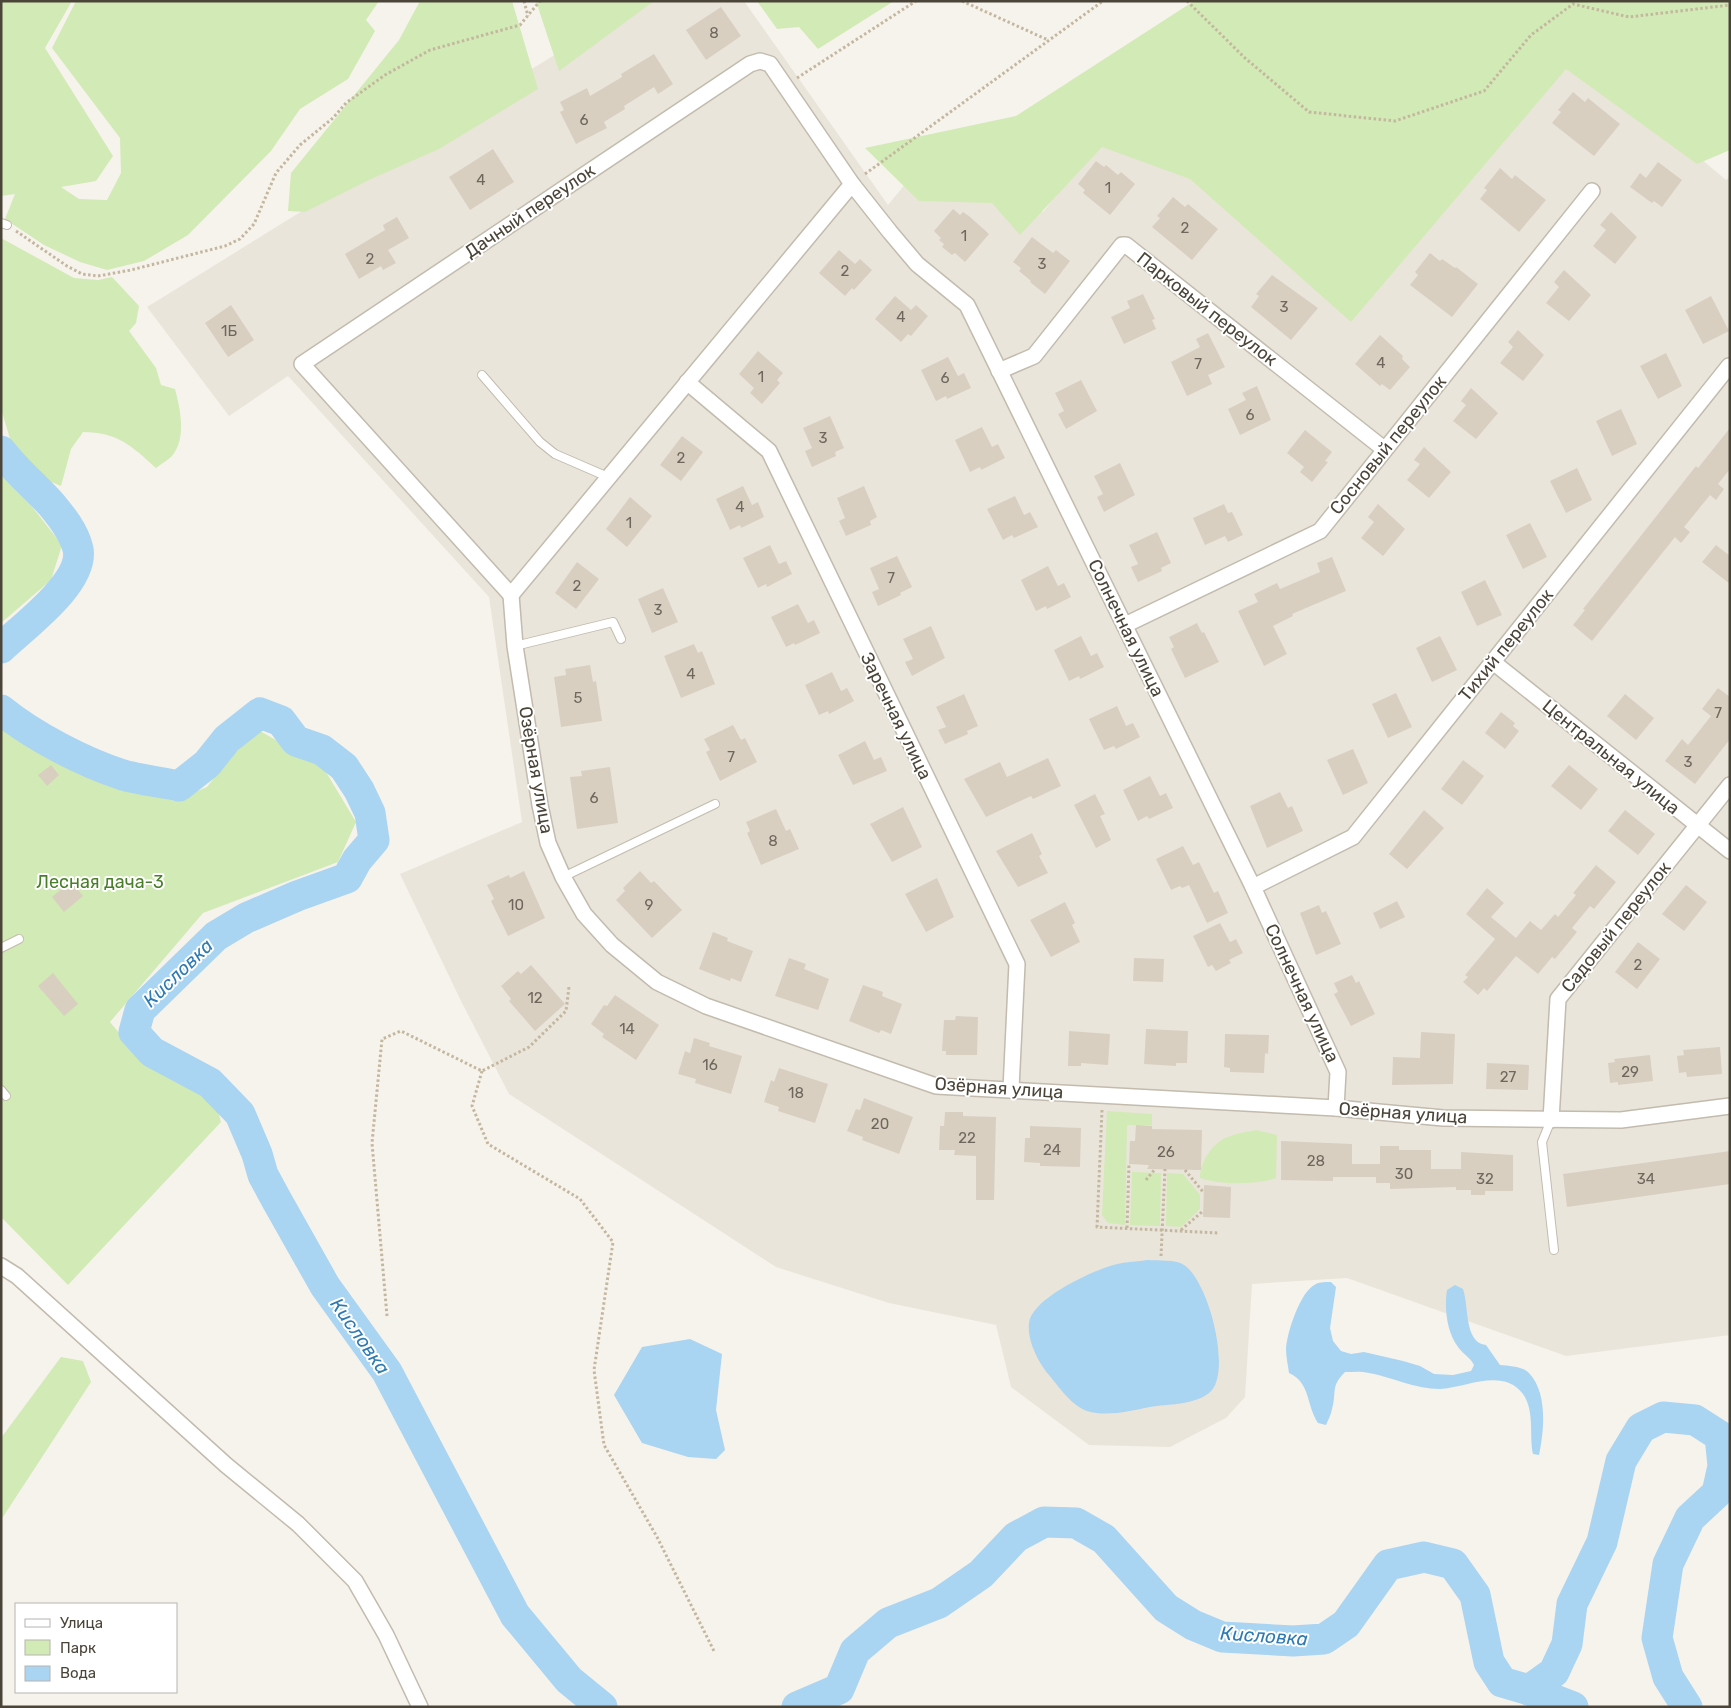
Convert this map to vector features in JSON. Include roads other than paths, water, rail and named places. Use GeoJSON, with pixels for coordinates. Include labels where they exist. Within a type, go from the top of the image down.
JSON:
{"type":"FeatureCollection","features":[{"type":"Feature","properties":{"kind":"street","name":"Солнечная улица"},"geometry":{"type":"LineString","coordinates":[[760,61],[770,64],[852,184],[917,264],[967,305],[1253,887],[1338,1072],[1336,1108]]}},
{"type":"Feature","properties":{"kind":"street","name":"Дачный переулок"},"geometry":{"type":"LineString","coordinates":[[511,595],[302,364],[750,64],[760,61]]}},
{"type":"Feature","properties":{"kind":"street"},"geometry":{"type":"LineString","coordinates":[[511,595],[852,184]]}},
{"type":"Feature","properties":{"kind":"street","name":"Сосновый переулок"},"geometry":{"type":"LineString","coordinates":[[1125,625],[1320,531],[1592,191]]}},
{"type":"Feature","properties":{"kind":"street","name":"Парковый переулок"},"geometry":{"type":"LineString","coordinates":[[999,371],[1034,356],[1122,245],[1126,245],[1384,449]]}},
{"type":"Feature","properties":{"kind":"street","name":"Тихий переулок"},"geometry":{"type":"LineString","coordinates":[[1253,887],[1354,837],[1729,366]]}},
{"type":"Feature","properties":{"kind":"street","name":"Заречная улица"},"geometry":{"type":"LineString","coordinates":[[687,382],[769,451],[1017,964],[1011,1089]]}},
{"type":"Feature","properties":{"kind":"street","name":"Озёрная улица"},"geometry":{"type":"LineString","coordinates":[[511,595],[515,646],[540,805],[548,843],[563,877],[584,914],[612,945],[657,982],[698,1002],[936,1086],[1336,1108],[1443,1118],[1621,1120],[1730,1106]]}},
{"type":"Feature","properties":{"kind":"street","name":"Центральная улица"},"geometry":{"type":"LineString","coordinates":[[1493,662],[1730,851]]}},
{"type":"Feature","properties":{"kind":"street","name":"Садовый переулок"},"geometry":{"type":"LineString","coordinates":[[1551,1120],[1558,999],[1730,784]]}},
{"type":"Feature","properties":{"kind":"street"},"geometry":{"type":"LineString","coordinates":[[1,1266],[17,1276],[226,1465],[298,1524],[355,1581],[386,1635],[420,1707]]}},
{"type":"Feature","properties":{"kind":"lane"},"geometry":{"type":"LineString","coordinates":[[482,375],[540,442],[555,454],[608,477]]}},
{"type":"Feature","properties":{"kind":"lane"},"geometry":{"type":"LineString","coordinates":[[515,646],[613,622],[621,639]]}},
{"type":"Feature","properties":{"kind":"lane"},"geometry":{"type":"LineString","coordinates":[[563,877],[715,804]]}},
{"type":"Feature","properties":{"kind":"lane"},"geometry":{"type":"LineString","coordinates":[[1,948],[19,939]]}},
{"type":"Feature","properties":{"kind":"lane"},"geometry":{"type":"LineString","coordinates":[[1551,1120],[1542,1142],[1554,1250]]}},
{"type":"Feature","properties":{"kind":"water"},"geometry":{"type":"Polygon","coordinates":[[[1147,1260],[1171,1261],[1184,1265],[1193,1274],[1202,1289],[1215,1328],[1219,1368],[1216,1383],[1209,1393],[1188,1402],[1118,1413],[1087,1411],[1076,1405],[1066,1395],[1045,1370],[1037,1357],[1029,1330],[1032,1314],[1050,1296],[1088,1274],[1114,1265],[1147,1260]]]}},
{"type":"Feature","properties":{"kind":"water"},"geometry":{"type":"Polygon","coordinates":[[[1331,1282],[1336,1287],[1330,1328],[1333,1341],[1341,1351],[1351,1354],[1364,1352],[1403,1361],[1420,1366],[1434,1374],[1453,1375],[1471,1371],[1474,1365],[1454,1341],[1447,1320],[1447,1290],[1455,1285],[1463,1289],[1468,1323],[1474,1338],[1479,1343],[1486,1345],[1500,1365],[1523,1369],[1535,1381],[1542,1401],[1543,1412],[1539,1455],[1533,1454],[1529,1408],[1523,1394],[1515,1386],[1495,1380],[1440,1389],[1412,1385],[1366,1372],[1345,1372],[1337,1382],[1332,1411],[1326,1425],[1318,1423],[1305,1388],[1296,1377],[1289,1373],[1286,1349],[1295,1313],[1305,1295],[1316,1284],[1331,1282]]]}},
{"type":"Feature","properties":{"kind":"water"},"geometry":{"type":"Polygon","coordinates":[[[690,1339],[722,1354],[716,1410],[725,1450],[716,1459],[688,1457],[642,1443],[614,1395],[642,1347],[690,1339]]]}},
{"type":"Feature","properties":{"kind":"waterway","name":"Кисловка"},"geometry":{"type":"LineString","coordinates":[[1,451],[59,514],[71,531],[78,549],[78,562],[63,589],[37,616],[1,648]]}},
{"type":"Feature","properties":{"kind":"waterway","name":"Кисловка"},"geometry":{"type":"LineString","coordinates":[[1,710],[43,739],[108,770],[123,775],[179,786],[207,764],[227,739],[260,713],[281,721],[296,741],[322,750],[344,767],[359,790],[370,813],[374,840],[357,860],[347,878],[297,896],[246,918],[216,936],[140,1010],[134,1032],[152,1052],[210,1083],[240,1114],[257,1154],[263,1175],[276,1199],[325,1286],[387,1372],[515,1615],[569,1680],[602,1707]]}},
{"type":"Feature","properties":{"kind":"waterway","name":"Кисловка"},"geometry":{"type":"LineString","coordinates":[[797,1707],[839,1689],[855,1651],[888,1623],[939,1603],[981,1574],[1016,1537],[1044,1522],[1076,1523],[1104,1539],[1166,1608],[1193,1625],[1222,1637],[1293,1641],[1324,1639],[1346,1624],[1388,1565],[1424,1557],[1453,1564],[1475,1595],[1489,1662],[1502,1682],[1529,1690],[1554,1672],[1567,1644],[1572,1604],[1602,1542],[1621,1461],[1641,1428],[1663,1417],[1695,1420],[1720,1436],[1723,1466],[1717,1493],[1690,1518],[1668,1564],[1657,1638],[1668,1677],[1687,1707]]}},
{"type":"Feature","properties":{"kind":"waterway"},"geometry":{"type":"LineString","coordinates":[[1529,1690],[1573,1707]]}},
{"type":"Feature","properties":{"kind":"park label","name":"Лесная дача-3"},"geometry":{"type":"Point","coordinates":[100,882]}}]}
